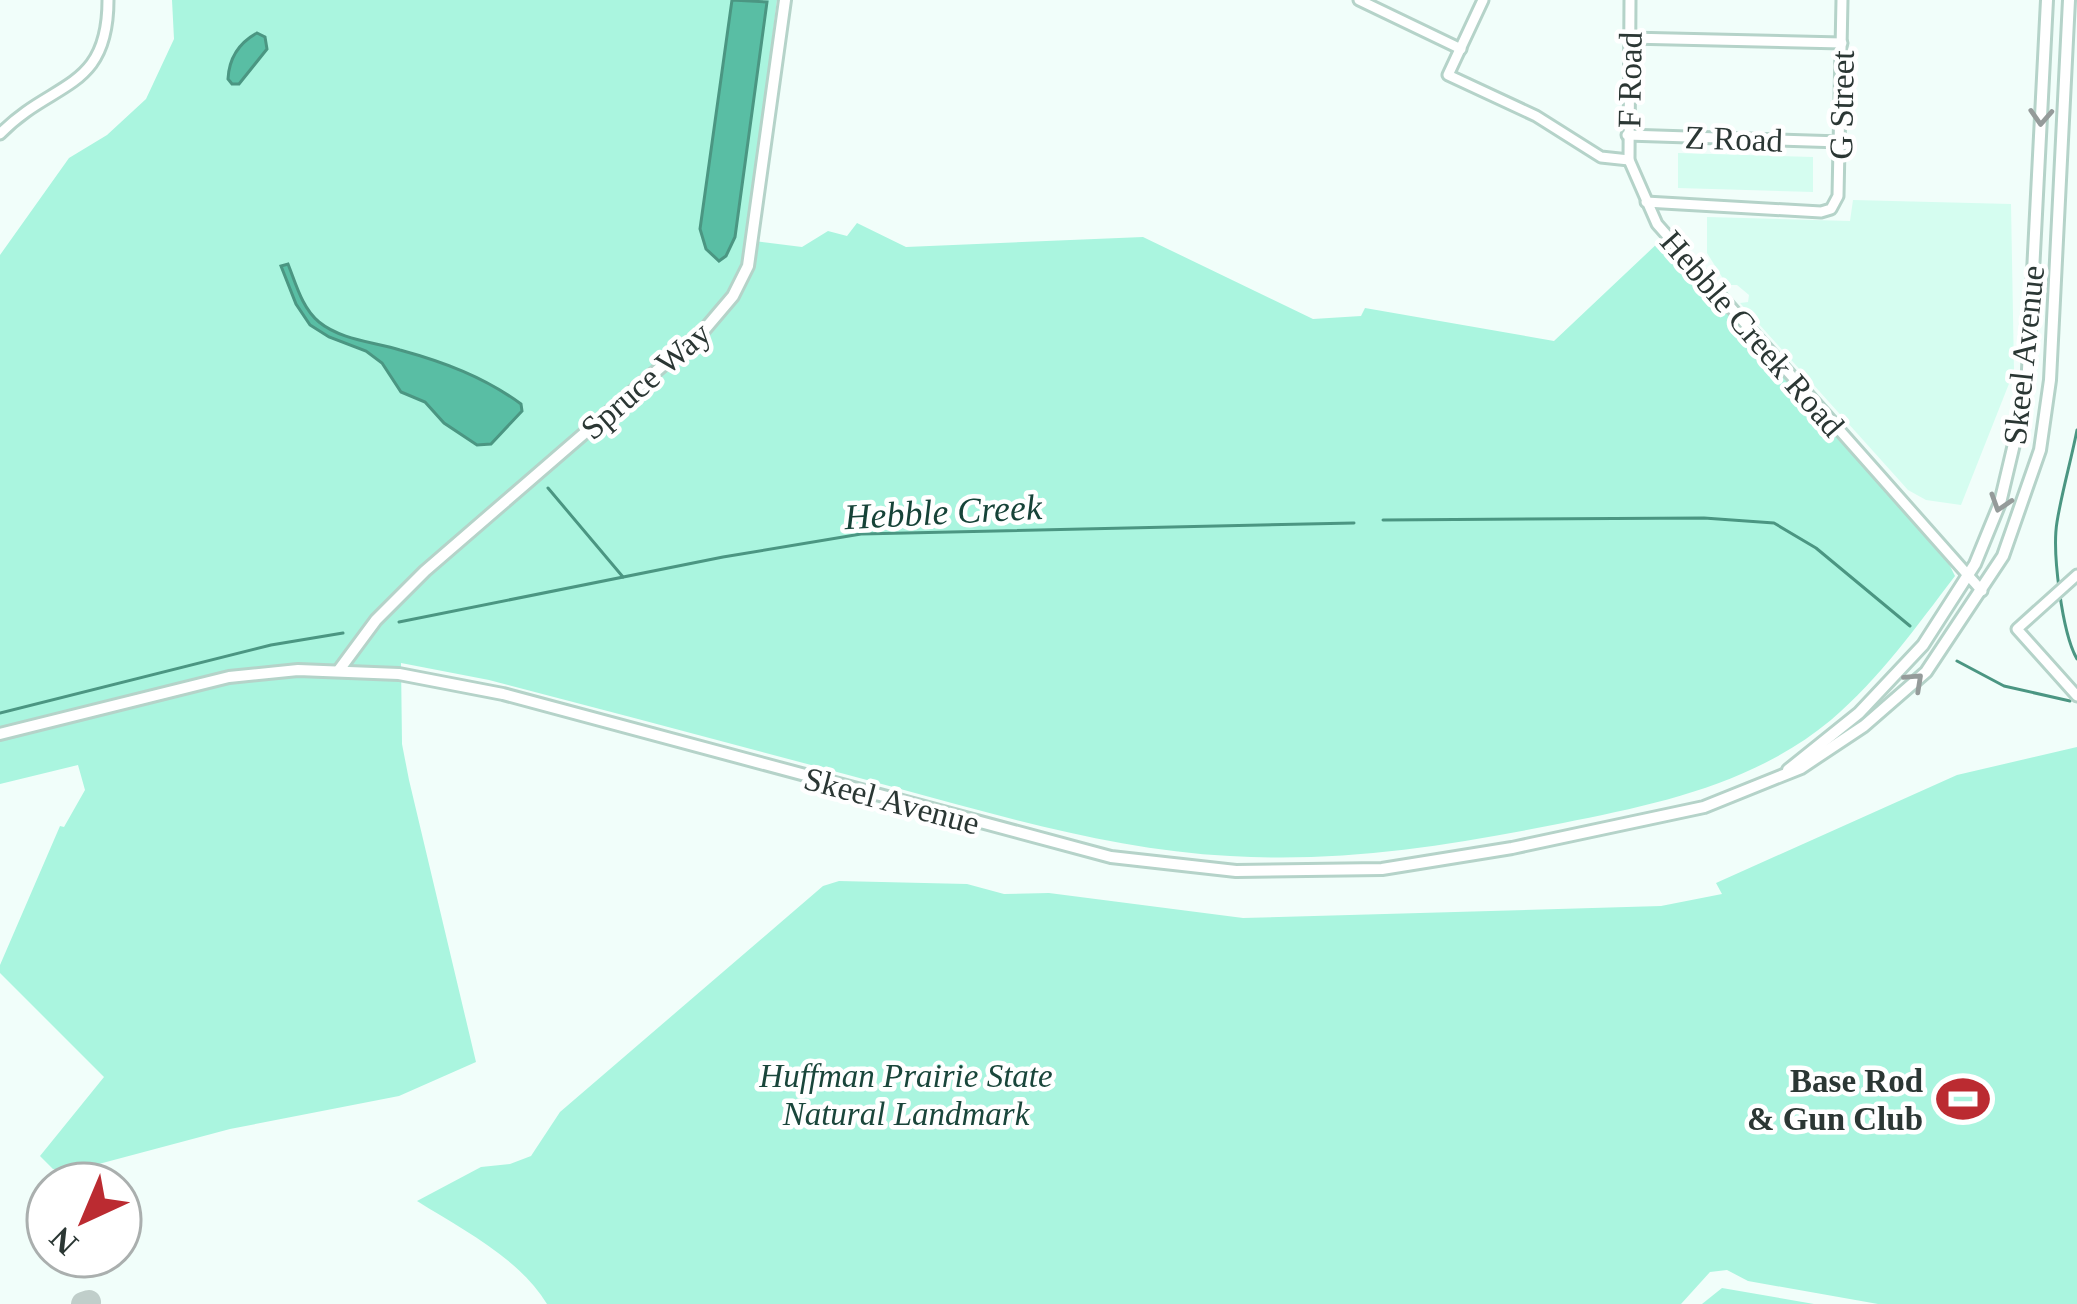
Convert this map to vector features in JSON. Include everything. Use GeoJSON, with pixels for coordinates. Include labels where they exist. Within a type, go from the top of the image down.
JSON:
{"type":"FeatureCollection","features":[{"type":"Feature","properties":{"kind":"street"},"geometry":{"type":"LineString","coordinates":[[0,134],[92,66],[105,42],[108,0]]}},
{"type":"Feature","properties":{"kind":"street","name":"Spruce Way"},"geometry":{"type":"LineString","coordinates":[[339,670],[400,595],[706,329],[734,296],[748,266],[785,0]]}},
{"type":"Feature","properties":{"kind":"street"},"geometry":{"type":"LineString","coordinates":[[1360,0],[1461,49]]}},
{"type":"Feature","properties":{"kind":"street"},"geometry":{"type":"LineString","coordinates":[[1484,0],[1448,76],[1535,116],[1600,157],[1628,160]]}},
{"type":"Feature","properties":{"kind":"street","name":"F Road"},"geometry":{"type":"LineString","coordinates":[[1628,160],[1630,0]]}},
{"type":"Feature","properties":{"kind":"street","name":"G Street"},"geometry":{"type":"LineString","coordinates":[[1645,202],[1821,212],[1831,208],[1838,196],[1841,142],[1842,0]]}},
{"type":"Feature","properties":{"kind":"street","name":"Skeel Avenue"},"geometry":{"type":"LineString","coordinates":[[1786,772],[1889,685],[1923,645],[1969,575],[2000,503],[2026,389],[2048,0]]}},
{"type":"Feature","properties":{"kind":"street","name":"Skeel Avenue"},"geometry":{"type":"LineString","coordinates":[[0,734],[229,677],[339,670],[399,674],[488,691],[1111,857],[1236,871],[1382,869],[1512,848],[1704,807],[1837,746],[1926,672],[1983,592],[2014,529],[2044,432],[2050,380],[2069,0]]}},
{"type":"Feature","properties":{"kind":"street"},"geometry":{"type":"LineString","coordinates":[[1629,38],[1842,43]]}},
{"type":"Feature","properties":{"kind":"street","name":"Z Road"},"geometry":{"type":"LineString","coordinates":[[1627,135],[1841,142]]}},
{"type":"Feature","properties":{"kind":"street","name":"Hebble Creek Road"},"geometry":{"type":"LineString","coordinates":[[1628,160],[1657,224],[1983,592]]}},
{"type":"Feature","properties":{"kind":"street"},"geometry":{"type":"LineString","coordinates":[[2077,575],[2017,629],[2077,696]]}},
{"type":"Feature","properties":{"kind":"shaded area"},"geometry":{"type":"Polygon","coordinates":[[[732,0],[767,2],[735,237],[719,261],[706,249],[700,229],[732,0]]]}},
{"type":"Feature","properties":{"kind":"shaded area"},"geometry":{"type":"Polygon","coordinates":[[[257,33],[265,37],[267,49],[239,84],[232,84],[228,79],[233,58],[257,33]]]}},
{"type":"Feature","properties":{"kind":"shaded area"},"geometry":{"type":"Polygon","coordinates":[[[1678,153],[1813,157],[1813,192],[1678,188],[1678,153]]]}},
{"type":"Feature","properties":{"kind":"shaded area"},"geometry":{"type":"Polygon","coordinates":[[[1853,200],[2011,204],[2014,371],[1961,505],[1926,500],[1908,490],[1740,303],[1748,302],[1749,295],[1737,285],[1727,285],[1707,253],[1707,217],[1850,221],[1853,200]]]}},
{"type":"Feature","properties":{"kind":"shaded area"},"geometry":{"type":"Polygon","coordinates":[[[288,264],[308,310],[328,328],[463,371],[507,394],[521,404],[522,411],[491,444],[477,445],[444,423],[425,402],[401,392],[382,363],[366,351],[310,325],[281,266],[288,264]]]}},
{"type":"Feature","properties":{"kind":"green space"},"geometry":{"type":"Polygon","coordinates":[[[172,0],[777,0],[747,240],[802,247],[828,231],[847,236],[857,223],[906,247],[1143,237],[1313,319],[1361,316],[1365,308],[1554,341],[1661,240],[1947,560],[1955,576],[1849,704],[1801,742],[1737,776],[1669,799],[1522,831],[1314,857],[1187,853],[1102,839],[489,680],[401,663],[402,744],[476,1062],[399,1096],[230,1129],[114,1160],[44,1160],[40,1156],[104,1077],[0,973],[60,826],[64,827],[85,790],[78,765],[0,784],[0,255],[69,158],[107,135],[146,99],[174,39],[172,0]]]}},
{"type":"Feature","properties":{"kind":"green space","name":"Huffman Prairie State Natural Landmark"},"geometry":{"type":"Polygon","coordinates":[[[2077,747],[2077,1304],[1878,1304],[1748,1281],[1727,1270],[1710,1272],[1681,1304],[547,1304],[505,1258],[417,1201],[481,1167],[531,1156],[560,1112],[823,886],[839,881],[967,884],[1004,894],[1049,893],[1243,918],[1661,906],[1722,894],[1716,883],[1957,775],[2077,747]]]}},
{"type":"Feature","properties":{"kind":"green space"},"geometry":{"type":"Polygon","coordinates":[[[1722,1288],[1814,1304],[1702,1304],[1722,1288]]]}},
{"type":"Feature","properties":{"kind":"waterway"},"geometry":{"type":"LineString","coordinates":[[2077,430],[2056,535],[2063,612],[2077,659]]}},
{"type":"Feature","properties":{"kind":"waterway"},"geometry":{"type":"LineString","coordinates":[[548,488],[623,577]]}},
{"type":"Feature","properties":{"kind":"waterway","name":"Hebble Creek"},"geometry":{"type":"LineString","coordinates":[[1383,520],[1704,518],[1774,523],[1816,548],[1910,626]]}},
{"type":"Feature","properties":{"kind":"waterway","name":"Hebble Creek"},"geometry":{"type":"LineString","coordinates":[[399,622],[861,534],[1354,523]]}},
{"type":"Feature","properties":{"kind":"waterway","name":"Hebble Creek"},"geometry":{"type":"LineString","coordinates":[[0,713],[271,645],[343,633]]}},
{"type":"Feature","properties":{"kind":"waterway","name":"Hebble Creek"},"geometry":{"type":"LineString","coordinates":[[1957,661],[2004,686],[2070,701]]}},
{"type":"Feature","properties":{"kind":"taxiway"},"geometry":{"type":"LineString","coordinates":[[83,1304],[89,1302]]}},
{"type":"Feature","properties":{"kind":"place","name":"Base Rod & Gun Club"},"geometry":{"type":"Point","coordinates":[1963,1099]}}]}
